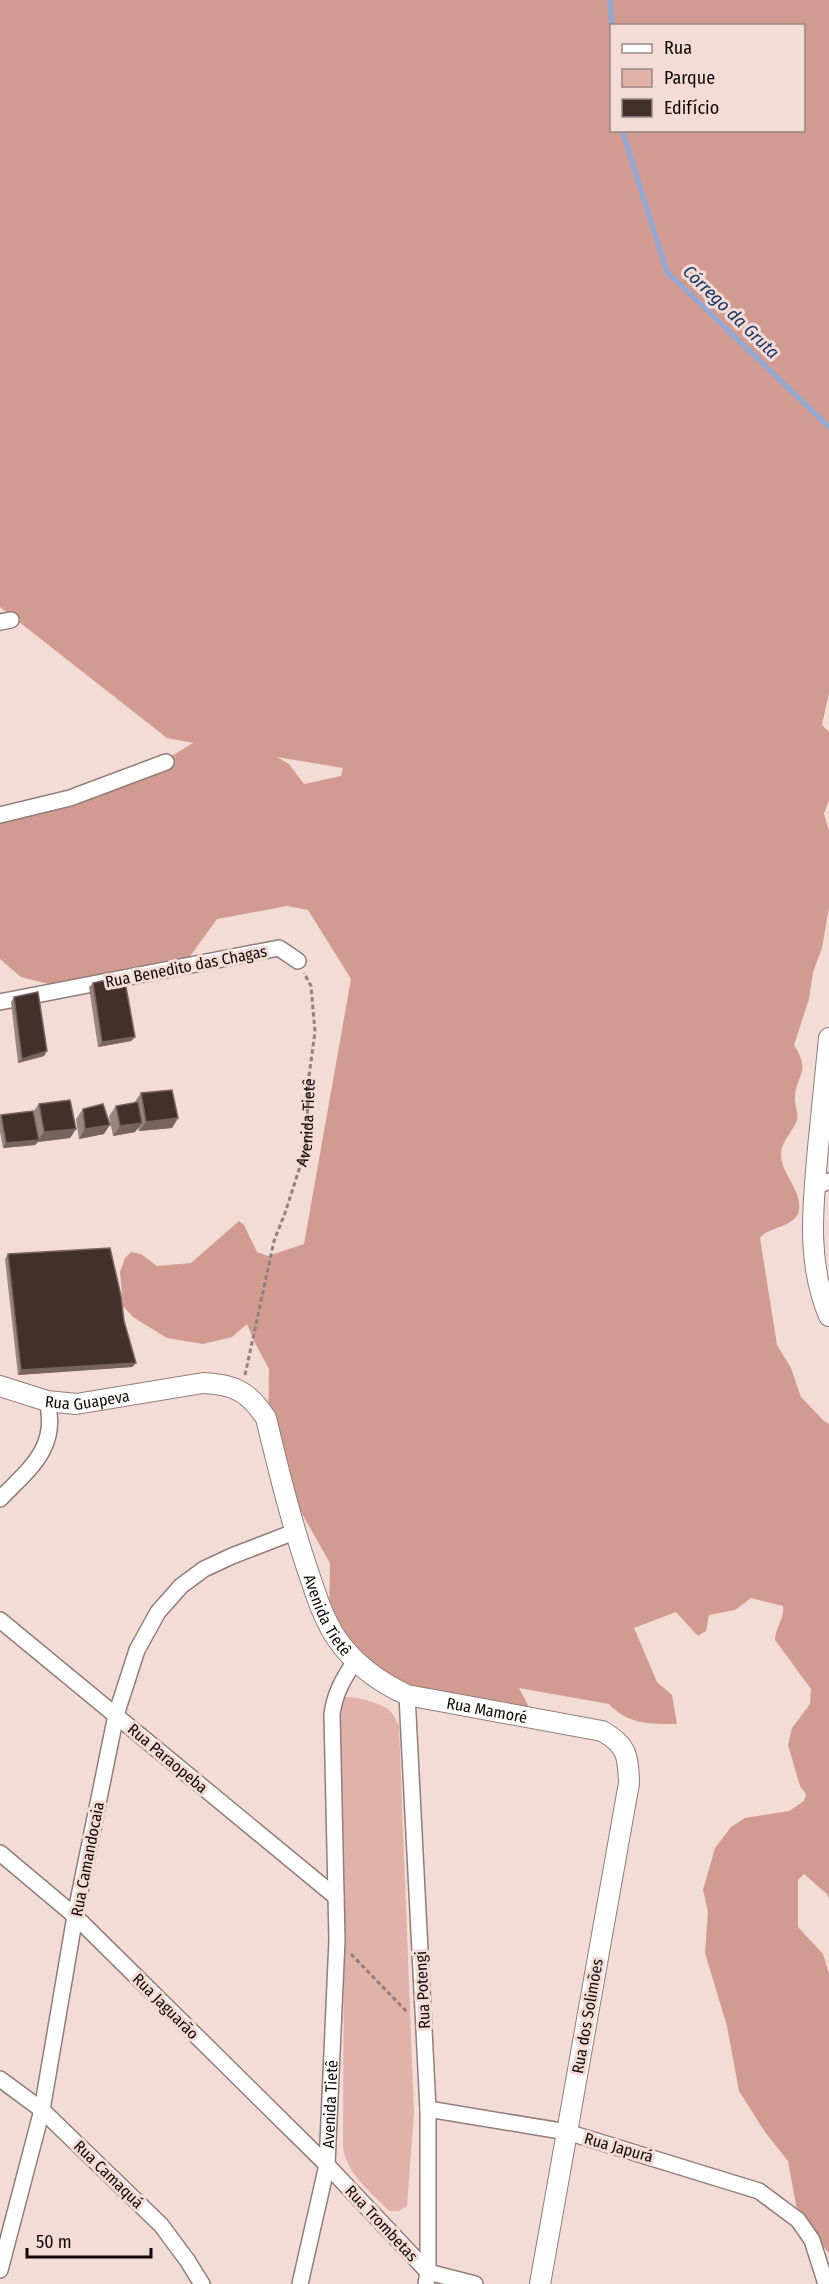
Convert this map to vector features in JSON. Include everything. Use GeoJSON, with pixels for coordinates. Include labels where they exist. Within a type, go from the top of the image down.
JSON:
{"type":"FeatureCollection","features":[{"type":"Feature","properties":{"kind":"street"},"geometry":{"type":"LineString","coordinates":[[0,815],[70,798],[166,762]]}},
{"type":"Feature","properties":{"kind":"street","name":"Rua Benedito das Chagas"},"geometry":{"type":"LineString","coordinates":[[0,1002],[279,948],[298,961]]}},
{"type":"Feature","properties":{"kind":"street"},"geometry":{"type":"LineString","coordinates":[[829,1038],[822,1184],[812,1245],[819,1293],[829,1316]]}},
{"type":"Feature","properties":{"kind":"street","name":"Rua Guapeva"},"geometry":{"type":"LineString","coordinates":[[0,1499],[41,1456],[47,1445],[51,1416],[47,1401],[86,1402],[203,1383],[224,1384],[241,1391]]}},
{"type":"Feature","properties":{"kind":"street"},"geometry":{"type":"LineString","coordinates":[[0,1386],[47,1401]]}},
{"type":"Feature","properties":{"kind":"street","name":"Avenida Tietê"},"geometry":{"type":"LineString","coordinates":[[241,1391],[256,1403],[266,1418],[294,1532],[322,1612],[337,1639],[355,1661],[335,1695],[332,1714],[337,1940],[327,2165],[300,2284]]}},
{"type":"Feature","properties":{"kind":"street","name":"Rua Camandocaia"},"geometry":{"type":"LineString","coordinates":[[0,2270],[42,2110],[75,1916],[116,1715],[137,1650],[158,1612],[181,1586],[204,1569],[294,1532]]}},
{"type":"Feature","properties":{"kind":"street","name":"Rua Paraopeba"},"geometry":{"type":"LineString","coordinates":[[0,1620],[336,1897]]}},
{"type":"Feature","properties":{"kind":"street","name":"Rua Mamoré"},"geometry":{"type":"LineString","coordinates":[[355,1661],[387,1686],[407,1695],[603,1731],[624,1747]]}},
{"type":"Feature","properties":{"kind":"street","name":"Rua Potengi"},"geometry":{"type":"LineString","coordinates":[[407,1695],[428,2109],[427,2278]]}},
{"type":"Feature","properties":{"kind":"street","name":"Rua dos Solimões"},"geometry":{"type":"LineString","coordinates":[[540,2284],[629,1782],[628,1762],[624,1747]]}},
{"type":"Feature","properties":{"kind":"street","name":"Rua Jaguarão"},"geometry":{"type":"LineString","coordinates":[[0,1853],[75,1916],[327,2165]]}},
{"type":"Feature","properties":{"kind":"street","name":"Rua Camaquá"},"geometry":{"type":"LineString","coordinates":[[0,2079],[42,2110],[160,2224],[202,2284]]}},
{"type":"Feature","properties":{"kind":"street","name":"Rua Japurá"},"geometry":{"type":"LineString","coordinates":[[428,2109],[567,2132],[759,2190],[798,2220],[812,2240],[826,2284]]}},
{"type":"Feature","properties":{"kind":"street","name":"Rua Trombetas"},"geometry":{"type":"LineString","coordinates":[[327,2165],[427,2278],[475,2284]]}},
{"type":"Feature","properties":{"kind":"path","name":"Avenida Tietê"},"geometry":{"type":"LineString","coordinates":[[241,1391],[274,1241],[306,1148],[309,1076],[315,1032],[311,986],[298,961]]}},
{"type":"Feature","properties":{"kind":"path"},"geometry":{"type":"LineString","coordinates":[[337,1940],[424,2030]]}},
{"type":"Feature","properties":{"kind":"green space"},"geometry":{"type":"Polygon","coordinates":[[[344,1697],[384,1706],[392,1713],[399,1726],[414,2113],[407,2206],[399,2211],[389,2211],[360,2182],[349,2165],[343,2146],[344,1890],[339,1703],[344,1697]]]}},
{"type":"Feature","properties":{"kind":"shaded area"},"geometry":{"type":"Polygon","coordinates":[[[0,0],[829,0],[829,693],[822,725],[829,732],[829,800],[824,814],[829,831],[829,908],[822,948],[813,972],[809,999],[794,1045],[802,1062],[802,1073],[795,1097],[797,1120],[783,1145],[781,1154],[784,1168],[797,1196],[799,1210],[793,1220],[760,1238],[777,1345],[791,1368],[801,1397],[829,1424],[829,1899],[827,1894],[804,1874],[798,1880],[798,1927],[823,1954],[829,1974],[829,2253],[805,2225],[796,2205],[788,2161],[765,2132],[739,2091],[727,2026],[705,1953],[708,1912],[703,1890],[715,1848],[731,1827],[745,1818],[789,1811],[804,1801],[806,1794],[800,1786],[788,1745],[792,1728],[810,1704],[811,1689],[775,1640],[783,1615],[783,1606],[751,1598],[735,1610],[709,1615],[706,1631],[698,1636],[676,1612],[634,1628],[657,1682],[672,1695],[677,1724],[640,1722],[624,1716],[609,1704],[519,1688],[529,1707],[470,1706],[416,1695],[368,1665],[329,1620],[330,1563],[301,1512],[282,1491],[268,1432],[269,1369],[247,1324],[232,1337],[203,1344],[167,1338],[133,1317],[123,1306],[120,1272],[125,1258],[131,1252],[141,1254],[157,1266],[191,1263],[239,1221],[244,1225],[257,1252],[268,1256],[304,1244],[351,979],[308,910],[287,906],[217,919],[188,959],[64,988],[21,977],[0,959],[0,820],[155,766],[193,743],[167,738],[0,607],[0,0]],[[277,757],[289,764],[304,784],[341,776],[343,768],[277,757]]]}},
{"type":"Feature","properties":{"kind":"building"},"geometry":{"type":"Polygon","coordinates":[[[124,976],[135,1037],[102,1042],[93,983],[124,976]]]}},
{"type":"Feature","properties":{"kind":"building"},"geometry":{"type":"Polygon","coordinates":[[[38,992],[47,1051],[22,1059],[14,997],[38,992]]]}},
{"type":"Feature","properties":{"kind":"building"},"geometry":{"type":"Polygon","coordinates":[[[172,1090],[178,1118],[146,1122],[141,1093],[172,1090]]]}},
{"type":"Feature","properties":{"kind":"building"},"geometry":{"type":"Polygon","coordinates":[[[70,1100],[76,1129],[44,1132],[39,1104],[70,1100]]]}},
{"type":"Feature","properties":{"kind":"building"},"geometry":{"type":"Polygon","coordinates":[[[138,1102],[142,1123],[120,1126],[116,1106],[138,1102]]]}},
{"type":"Feature","properties":{"kind":"building"},"geometry":{"type":"Polygon","coordinates":[[[103,1104],[110,1125],[85,1129],[83,1109],[103,1104]]]}},
{"type":"Feature","properties":{"kind":"building"},"geometry":{"type":"Polygon","coordinates":[[[33,1111],[39,1140],[6,1143],[1,1115],[33,1111]]]}},
{"type":"Feature","properties":{"kind":"building"},"geometry":{"type":"Polygon","coordinates":[[[110,1248],[124,1321],[136,1363],[21,1370],[8,1254],[110,1248]]]}},
{"type":"Feature","properties":{"kind":"waterway","name":"Córrego da Gruta"},"geometry":{"type":"LineString","coordinates":[[610,0],[612,24]]}},
{"type":"Feature","properties":{"kind":"waterway","name":"Córrego da Gruta"},"geometry":{"type":"LineString","coordinates":[[623,132],[667,272],[829,427]]}}]}
